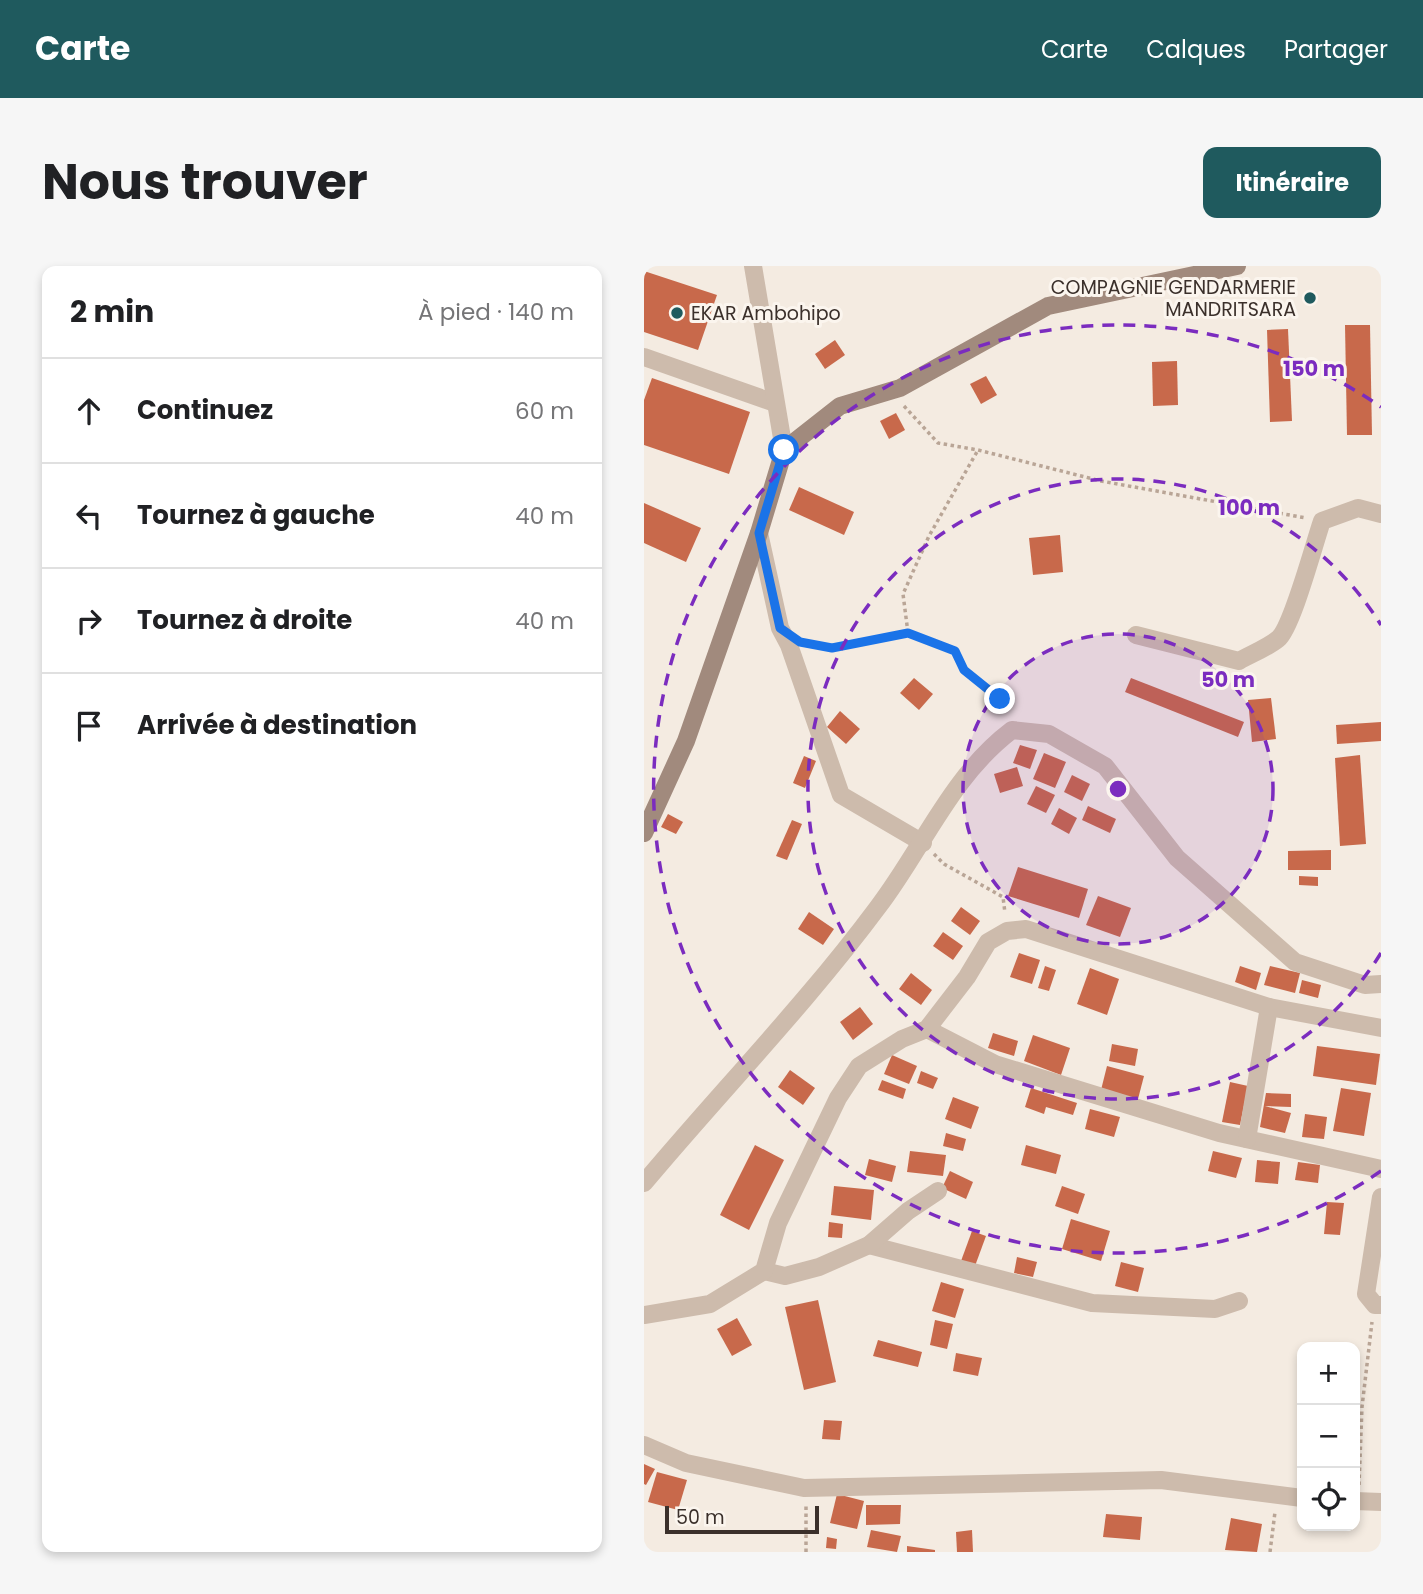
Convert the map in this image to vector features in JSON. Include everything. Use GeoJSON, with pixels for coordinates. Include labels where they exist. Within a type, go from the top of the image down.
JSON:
{"type":"FeatureCollection","features":[{"type":"Feature","properties":{"kind":"main road"},"geometry":{"type":"LineString","coordinates":[[644,834],[686,741],[759,533],[784,450],[840,407],[900,388],[1048,306],[1237,266]]}},
{"type":"Feature","properties":{"kind":"street"},"geometry":{"type":"LineString","coordinates":[[753,266],[784,450]]}},
{"type":"Feature","properties":{"kind":"street"},"geometry":{"type":"LineString","coordinates":[[644,357],[775,403]]}},
{"type":"Feature","properties":{"kind":"street"},"geometry":{"type":"LineString","coordinates":[[1136,635],[1239,661],[1279,639],[1291,621],[1300,584],[1322,521],[1358,508],[1381,514]]}},
{"type":"Feature","properties":{"kind":"street"},"geometry":{"type":"LineString","coordinates":[[759,533],[780,628],[789,645],[841,795],[923,843]]}},
{"type":"Feature","properties":{"kind":"street"},"geometry":{"type":"LineString","coordinates":[[644,1183],[788,1019],[878,907],[923,843],[955,786],[986,750],[1012,730],[1049,734],[1105,766],[1177,858],[1295,962],[1365,985],[1381,984]]}},
{"type":"Feature","properties":{"kind":"street"},"geometry":{"type":"LineString","coordinates":[[644,1315],[710,1304],[764,1271],[778,1223],[838,1098],[859,1066],[902,1039],[927,1029],[967,978],[988,942],[1007,931],[1026,929],[1269,1007],[1381,1028]]}},
{"type":"Feature","properties":{"kind":"street"},"geometry":{"type":"LineString","coordinates":[[1247,1139],[1269,1007]]}},
{"type":"Feature","properties":{"kind":"street"},"geometry":{"type":"LineString","coordinates":[[927,1029],[995,1064],[1247,1139],[1381,1169]]}},
{"type":"Feature","properties":{"kind":"street"},"geometry":{"type":"LineString","coordinates":[[764,1271],[785,1276],[819,1267],[869,1245],[908,1211],[938,1191]]}},
{"type":"Feature","properties":{"kind":"street"},"geometry":{"type":"LineString","coordinates":[[1378,1305],[1366,1294],[1378,1239],[1381,1197]]}},
{"type":"Feature","properties":{"kind":"street"},"geometry":{"type":"LineString","coordinates":[[869,1245],[1092,1303],[1215,1309],[1239,1301]]}},
{"type":"Feature","properties":{"kind":"street"},"geometry":{"type":"LineString","coordinates":[[644,1446],[686,1463],[804,1488],[1161,1480],[1297,1498]]}},
{"type":"Feature","properties":{"kind":"street"},"geometry":{"type":"LineString","coordinates":[[1360,1501],[1381,1502]]}},
{"type":"Feature","properties":{"kind":"path"},"geometry":{"type":"LineString","coordinates":[[900,388],[902,404],[938,443],[978,450],[1101,481],[1322,521]]}},
{"type":"Feature","properties":{"kind":"path"},"geometry":{"type":"LineString","coordinates":[[908,633],[903,594],[929,536],[978,450]]}},
{"type":"Feature","properties":{"kind":"path"},"geometry":{"type":"LineString","coordinates":[[780,628],[800,642],[832,648],[908,633],[955,651],[964,670],[1000,699],[1027,732]]}},
{"type":"Feature","properties":{"kind":"path"},"geometry":{"type":"LineString","coordinates":[[923,843],[944,863],[1003,897],[1007,931]]}},
{"type":"Feature","properties":{"kind":"path"},"geometry":{"type":"LineString","coordinates":[[1359,1468],[1362,1408],[1378,1305]]}},
{"type":"Feature","properties":{"kind":"path"},"geometry":{"type":"LineString","coordinates":[[804,1488],[806,1552]]}},
{"type":"Feature","properties":{"kind":"path"},"geometry":{"type":"LineString","coordinates":[[1270,1552],[1276,1497]]}},
{"type":"Feature","properties":{"kind":"building","name":"EKAR Ambohipo"},"geometry":{"type":"Polygon","coordinates":[[[644,271],[717,295],[698,350],[644,332],[644,271]]]}},
{"type":"Feature","properties":{"kind":"building"},"geometry":{"type":"Polygon","coordinates":[[[1345,325],[1370,325],[1372,435],[1347,435],[1345,325]]]}},
{"type":"Feature","properties":{"kind":"building"},"geometry":{"type":"Polygon","coordinates":[[[1288,329],[1292,421],[1270,422],[1267,330],[1288,329]]]}},
{"type":"Feature","properties":{"kind":"building"},"geometry":{"type":"Polygon","coordinates":[[[835,340],[845,355],[825,369],[815,354],[835,340]]]}},
{"type":"Feature","properties":{"kind":"building"},"geometry":{"type":"Polygon","coordinates":[[[1177,361],[1178,405],[1153,406],[1152,362],[1177,361]]]}},
{"type":"Feature","properties":{"kind":"building"},"geometry":{"type":"Polygon","coordinates":[[[986,376],[997,395],[981,404],[970,384],[986,376]]]}},
{"type":"Feature","properties":{"kind":"building"},"geometry":{"type":"Polygon","coordinates":[[[652,378],[750,412],[729,474],[644,445],[644,400],[652,378]]]}},
{"type":"Feature","properties":{"kind":"building"},"geometry":{"type":"Polygon","coordinates":[[[896,413],[905,430],[889,439],[880,421],[896,413]]]}},
{"type":"Feature","properties":{"kind":"building"},"geometry":{"type":"Polygon","coordinates":[[[799,487],[854,512],[844,535],[789,510],[799,487]]]}},
{"type":"Feature","properties":{"kind":"building"},"geometry":{"type":"Polygon","coordinates":[[[644,503],[701,528],[686,562],[644,543],[644,503]]]}},
{"type":"Feature","properties":{"kind":"building"},"geometry":{"type":"Polygon","coordinates":[[[1060,535],[1063,572],[1033,575],[1029,538],[1060,535]]]}},
{"type":"Feature","properties":{"kind":"building"},"geometry":{"type":"Polygon","coordinates":[[[914,678],[933,694],[919,710],[900,693],[914,678]]]}},
{"type":"Feature","properties":{"kind":"building"},"geometry":{"type":"Polygon","coordinates":[[[1131,678],[1244,722],[1238,737],[1125,692],[1131,678]]]}},
{"type":"Feature","properties":{"kind":"building"},"geometry":{"type":"Polygon","coordinates":[[[1271,698],[1276,739],[1252,742],[1248,700],[1271,698]]]}},
{"type":"Feature","properties":{"kind":"building"},"geometry":{"type":"Polygon","coordinates":[[[840,711],[860,729],[846,744],[827,727],[840,711]]]}},
{"type":"Feature","properties":{"kind":"building"},"geometry":{"type":"Polygon","coordinates":[[[1381,722],[1381,741],[1337,744],[1336,725],[1381,722]]]}},
{"type":"Feature","properties":{"kind":"building"},"geometry":{"type":"Polygon","coordinates":[[[1020,745],[1037,750],[1030,769],[1013,763],[1020,745]]]}},
{"type":"Feature","properties":{"kind":"building"},"geometry":{"type":"Polygon","coordinates":[[[1044,753],[1066,762],[1055,788],[1033,779],[1044,753]]]}},
{"type":"Feature","properties":{"kind":"building"},"geometry":{"type":"Polygon","coordinates":[[[1360,755],[1366,844],[1340,846],[1335,758],[1360,755]]]}},
{"type":"Feature","properties":{"kind":"building"},"geometry":{"type":"Polygon","coordinates":[[[804,756],[816,761],[805,788],[793,783],[804,756]]]}},
{"type":"Feature","properties":{"kind":"building"},"geometry":{"type":"Polygon","coordinates":[[[1017,767],[1023,786],[1000,793],[994,774],[1017,767]]]}},
{"type":"Feature","properties":{"kind":"building"},"geometry":{"type":"Polygon","coordinates":[[[1072,775],[1090,784],[1082,801],[1064,792],[1072,775]]]}},
{"type":"Feature","properties":{"kind":"building"},"geometry":{"type":"Polygon","coordinates":[[[1036,786],[1055,795],[1046,813],[1027,804],[1036,786]]]}},
{"type":"Feature","properties":{"kind":"building"},"geometry":{"type":"Polygon","coordinates":[[[1088,806],[1116,819],[1110,833],[1082,820],[1088,806]]]}},
{"type":"Feature","properties":{"kind":"building"},"geometry":{"type":"Polygon","coordinates":[[[1059,808],[1077,818],[1069,834],[1051,824],[1059,808]]]}},
{"type":"Feature","properties":{"kind":"building"},"geometry":{"type":"Polygon","coordinates":[[[668,814],[683,822],[676,834],[661,827],[668,814]]]}},
{"type":"Feature","properties":{"kind":"building"},"geometry":{"type":"Polygon","coordinates":[[[792,820],[802,824],[787,860],[776,856],[792,820]]]}},
{"type":"Feature","properties":{"kind":"building"},"geometry":{"type":"Polygon","coordinates":[[[1331,850],[1331,870],[1288,870],[1288,851],[1331,850]]]}},
{"type":"Feature","properties":{"kind":"building"},"geometry":{"type":"Polygon","coordinates":[[[1018,867],[1088,889],[1079,918],[1008,896],[1018,867]]]}},
{"type":"Feature","properties":{"kind":"building"},"geometry":{"type":"Polygon","coordinates":[[[1299,876],[1318,877],[1318,886],[1299,885],[1299,876]]]}},
{"type":"Feature","properties":{"kind":"building"},"geometry":{"type":"Polygon","coordinates":[[[1098,896],[1131,908],[1120,937],[1086,925],[1098,896]]]}},
{"type":"Feature","properties":{"kind":"building"},"geometry":{"type":"Polygon","coordinates":[[[961,907],[980,921],[970,935],[951,921],[961,907]]]}},
{"type":"Feature","properties":{"kind":"building"},"geometry":{"type":"Polygon","coordinates":[[[809,912],[834,929],[823,945],[798,929],[809,912]]]}},
{"type":"Feature","properties":{"kind":"building"},"geometry":{"type":"Polygon","coordinates":[[[943,932],[963,946],[953,960],[933,946],[943,932]]]}},
{"type":"Feature","properties":{"kind":"building"},"geometry":{"type":"Polygon","coordinates":[[[1019,953],[1040,960],[1032,984],[1010,977],[1019,953]]]}},
{"type":"Feature","properties":{"kind":"building"},"geometry":{"type":"Polygon","coordinates":[[[1045,966],[1056,970],[1049,991],[1038,988],[1045,966]]]}},
{"type":"Feature","properties":{"kind":"building"},"geometry":{"type":"Polygon","coordinates":[[[1240,966],[1261,973],[1256,990],[1235,982],[1240,966]]]}},
{"type":"Feature","properties":{"kind":"building"},"geometry":{"type":"Polygon","coordinates":[[[1270,966],[1300,973],[1295,993],[1264,985],[1270,966]]]}},
{"type":"Feature","properties":{"kind":"building"},"geometry":{"type":"Polygon","coordinates":[[[1090,968],[1119,979],[1107,1015],[1077,1004],[1090,968]]]}},
{"type":"Feature","properties":{"kind":"building"},"geometry":{"type":"Polygon","coordinates":[[[911,973],[932,990],[921,1005],[899,989],[911,973]]]}},
{"type":"Feature","properties":{"kind":"building"},"geometry":{"type":"Polygon","coordinates":[[[1302,980],[1321,985],[1318,998],[1299,993],[1302,980]]]}},
{"type":"Feature","properties":{"kind":"building"},"geometry":{"type":"Polygon","coordinates":[[[860,1007],[873,1024],[853,1040],[840,1022],[860,1007]]]}},
{"type":"Feature","properties":{"kind":"building"},"geometry":{"type":"Polygon","coordinates":[[[993,1033],[1018,1041],[1014,1056],[988,1048],[993,1033]]]}},
{"type":"Feature","properties":{"kind":"building"},"geometry":{"type":"Polygon","coordinates":[[[1033,1035],[1070,1048],[1061,1075],[1024,1061],[1033,1035]]]}},
{"type":"Feature","properties":{"kind":"building"},"geometry":{"type":"Polygon","coordinates":[[[1112,1044],[1138,1049],[1135,1066],[1109,1061],[1112,1044]]]}},
{"type":"Feature","properties":{"kind":"building"},"geometry":{"type":"Polygon","coordinates":[[[1317,1046],[1380,1054],[1376,1085],[1313,1076],[1317,1046]]]}},
{"type":"Feature","properties":{"kind":"building"},"geometry":{"type":"Polygon","coordinates":[[[892,1055],[917,1066],[909,1084],[884,1074],[892,1055]]]}},
{"type":"Feature","properties":{"kind":"building"},"geometry":{"type":"Polygon","coordinates":[[[1107,1066],[1144,1076],[1138,1099],[1101,1090],[1107,1066]]]}},
{"type":"Feature","properties":{"kind":"building"},"geometry":{"type":"Polygon","coordinates":[[[790,1070],[815,1088],[803,1105],[778,1087],[790,1070]]]}},
{"type":"Feature","properties":{"kind":"building"},"geometry":{"type":"Polygon","coordinates":[[[921,1071],[938,1078],[933,1089],[917,1083],[921,1071]]]}},
{"type":"Feature","properties":{"kind":"building"},"geometry":{"type":"Polygon","coordinates":[[[882,1080],[906,1089],[903,1099],[878,1090],[882,1080]]]}},
{"type":"Feature","properties":{"kind":"building"},"geometry":{"type":"Polygon","coordinates":[[[1230,1082],[1248,1086],[1240,1125],[1222,1122],[1230,1082]]]}},
{"type":"Feature","properties":{"kind":"building"},"geometry":{"type":"Polygon","coordinates":[[[1031,1088],[1077,1103],[1073,1115],[1046,1107],[1044,1114],[1025,1107],[1031,1088]]]}},
{"type":"Feature","properties":{"kind":"building"},"geometry":{"type":"Polygon","coordinates":[[[1341,1088],[1371,1093],[1364,1136],[1333,1131],[1341,1088]]]}},
{"type":"Feature","properties":{"kind":"building"},"geometry":{"type":"Polygon","coordinates":[[[1266,1093],[1291,1094],[1291,1107],[1265,1106],[1291,1113],[1285,1133],[1260,1127],[1266,1093]]]}},
{"type":"Feature","properties":{"kind":"building"},"geometry":{"type":"Polygon","coordinates":[[[953,1097],[979,1107],[971,1129],[945,1119],[953,1097]]]}},
{"type":"Feature","properties":{"kind":"building"},"geometry":{"type":"Polygon","coordinates":[[[1090,1109],[1120,1117],[1114,1137],[1085,1129],[1090,1109]]]}},
{"type":"Feature","properties":{"kind":"building"},"geometry":{"type":"Polygon","coordinates":[[[1305,1114],[1327,1117],[1324,1139],[1302,1137],[1305,1114]]]}},
{"type":"Feature","properties":{"kind":"building"},"geometry":{"type":"Polygon","coordinates":[[[946,1133],[966,1139],[963,1151],[943,1146],[946,1133]]]}},
{"type":"Feature","properties":{"kind":"building"},"geometry":{"type":"Polygon","coordinates":[[[755,1145],[784,1160],[749,1230],[720,1215],[755,1145]]]}},
{"type":"Feature","properties":{"kind":"building"},"geometry":{"type":"Polygon","coordinates":[[[1026,1145],[1061,1155],[1056,1174],[1021,1165],[1026,1145]]]}},
{"type":"Feature","properties":{"kind":"building"},"geometry":{"type":"Polygon","coordinates":[[[910,1151],[946,1155],[943,1176],[907,1172],[910,1151]]]}},
{"type":"Feature","properties":{"kind":"building"},"geometry":{"type":"Polygon","coordinates":[[[1213,1151],[1242,1158],[1236,1178],[1208,1171],[1213,1151]]]}},
{"type":"Feature","properties":{"kind":"building"},"geometry":{"type":"Polygon","coordinates":[[[869,1159],[896,1166],[892,1182],[865,1175],[869,1159]]]}},
{"type":"Feature","properties":{"kind":"building"},"geometry":{"type":"Polygon","coordinates":[[[1257,1160],[1280,1162],[1278,1184],[1255,1182],[1257,1160]]]}},
{"type":"Feature","properties":{"kind":"building"},"geometry":{"type":"Polygon","coordinates":[[[1298,1162],[1320,1165],[1318,1183],[1295,1180],[1298,1162]]]}},
{"type":"Feature","properties":{"kind":"building"},"geometry":{"type":"Polygon","coordinates":[[[950,1171],[973,1182],[966,1199],[942,1188],[950,1171]]]}},
{"type":"Feature","properties":{"kind":"building"},"geometry":{"type":"Polygon","coordinates":[[[834,1186],[874,1190],[871,1220],[831,1215],[834,1186]]]}},
{"type":"Feature","properties":{"kind":"building"},"geometry":{"type":"Polygon","coordinates":[[[1062,1186],[1085,1194],[1078,1214],[1055,1206],[1062,1186]]]}},
{"type":"Feature","properties":{"kind":"building"},"geometry":{"type":"Polygon","coordinates":[[[1327,1202],[1344,1203],[1340,1235],[1324,1234],[1327,1202]]]}},
{"type":"Feature","properties":{"kind":"building"},"geometry":{"type":"Polygon","coordinates":[[[1071,1219],[1110,1231],[1101,1261],[1062,1249],[1071,1219]]]}},
{"type":"Feature","properties":{"kind":"building"},"geometry":{"type":"Polygon","coordinates":[[[829,1222],[843,1224],[842,1238],[828,1237],[829,1222]]]}},
{"type":"Feature","properties":{"kind":"building"},"geometry":{"type":"Polygon","coordinates":[[[972,1231],[986,1236],[975,1266],[961,1261],[972,1231]]]}},
{"type":"Feature","properties":{"kind":"building"},"geometry":{"type":"Polygon","coordinates":[[[1017,1257],[1037,1262],[1033,1277],[1014,1273],[1017,1257]]]}},
{"type":"Feature","properties":{"kind":"building"},"geometry":{"type":"Polygon","coordinates":[[[1121,1262],[1144,1268],[1138,1292],[1115,1286],[1121,1262]]]}},
{"type":"Feature","properties":{"kind":"building"},"geometry":{"type":"Polygon","coordinates":[[[941,1282],[964,1289],[955,1318],[932,1311],[941,1282]]]}},
{"type":"Feature","properties":{"kind":"building"},"geometry":{"type":"Polygon","coordinates":[[[818,1300],[836,1382],[804,1390],[785,1307],[818,1300]]]}},
{"type":"Feature","properties":{"kind":"building"},"geometry":{"type":"Polygon","coordinates":[[[737,1318],[752,1345],[732,1356],[717,1329],[737,1318]]]}},
{"type":"Feature","properties":{"kind":"building"},"geometry":{"type":"Polygon","coordinates":[[[935,1320],[953,1324],[947,1349],[930,1345],[935,1320]]]}},
{"type":"Feature","properties":{"kind":"building"},"geometry":{"type":"Polygon","coordinates":[[[878,1340],[922,1352],[918,1367],[873,1356],[878,1340]]]}},
{"type":"Feature","properties":{"kind":"building"},"geometry":{"type":"Polygon","coordinates":[[[956,1353],[982,1358],[978,1376],[953,1371],[956,1353]]]}},
{"type":"Feature","properties":{"kind":"building"},"geometry":{"type":"Polygon","coordinates":[[[824,1420],[842,1421],[840,1440],[822,1439],[824,1420]]]}},
{"type":"Feature","properties":{"kind":"building"},"geometry":{"type":"Polygon","coordinates":[[[644,1464],[655,1469],[646,1485],[644,1484],[644,1464]]]}},
{"type":"Feature","properties":{"kind":"building"},"geometry":{"type":"Polygon","coordinates":[[[657,1472],[687,1480],[678,1510],[648,1502],[657,1472]]]}},
{"type":"Feature","properties":{"kind":"building"},"geometry":{"type":"Polygon","coordinates":[[[837,1494],[864,1501],[857,1529],[830,1523],[837,1494]]]}},
{"type":"Feature","properties":{"kind":"building"},"geometry":{"type":"Polygon","coordinates":[[[866,1505],[901,1505],[900,1524],[866,1525],[866,1505]]]}},
{"type":"Feature","properties":{"kind":"building"},"geometry":{"type":"Polygon","coordinates":[[[1106,1514],[1142,1517],[1140,1540],[1103,1537],[1106,1514]]]}},
{"type":"Feature","properties":{"kind":"building"},"geometry":{"type":"Polygon","coordinates":[[[1231,1518],[1262,1524],[1257,1552],[1225,1550],[1231,1518]]]}},
{"type":"Feature","properties":{"kind":"building"},"geometry":{"type":"Polygon","coordinates":[[[871,1530],[901,1536],[897,1552],[867,1547],[871,1530]]]}},
{"type":"Feature","properties":{"kind":"building"},"geometry":{"type":"Polygon","coordinates":[[[972,1530],[973,1552],[957,1552],[956,1532],[972,1530]]]}},
{"type":"Feature","properties":{"kind":"building"},"geometry":{"type":"Polygon","coordinates":[[[827,1537],[837,1539],[836,1549],[826,1548],[827,1537]]]}},
{"type":"Feature","properties":{"kind":"building"},"geometry":{"type":"Polygon","coordinates":[[[907,1546],[935,1550],[935,1552],[907,1552],[907,1546]]]}},
{"type":"Feature","properties":{"kind":"place","name":"COMPAGNIE GENDARMERIE MANDRITSARA"},"geometry":{"type":"Point","coordinates":[1310,298]}},
{"type":"Feature","properties":{"kind":"place","name":"EKAR Ambohipo"},"geometry":{"type":"Point","coordinates":[677,313]}},
{"type":"Feature","properties":{"kind":"route"},"geometry":{"type":"LineString","coordinates":[[784,450],[759,533],[780,628],[800,642],[832,648],[908,633],[955,651],[964,670],[1000,699]]}}]}
